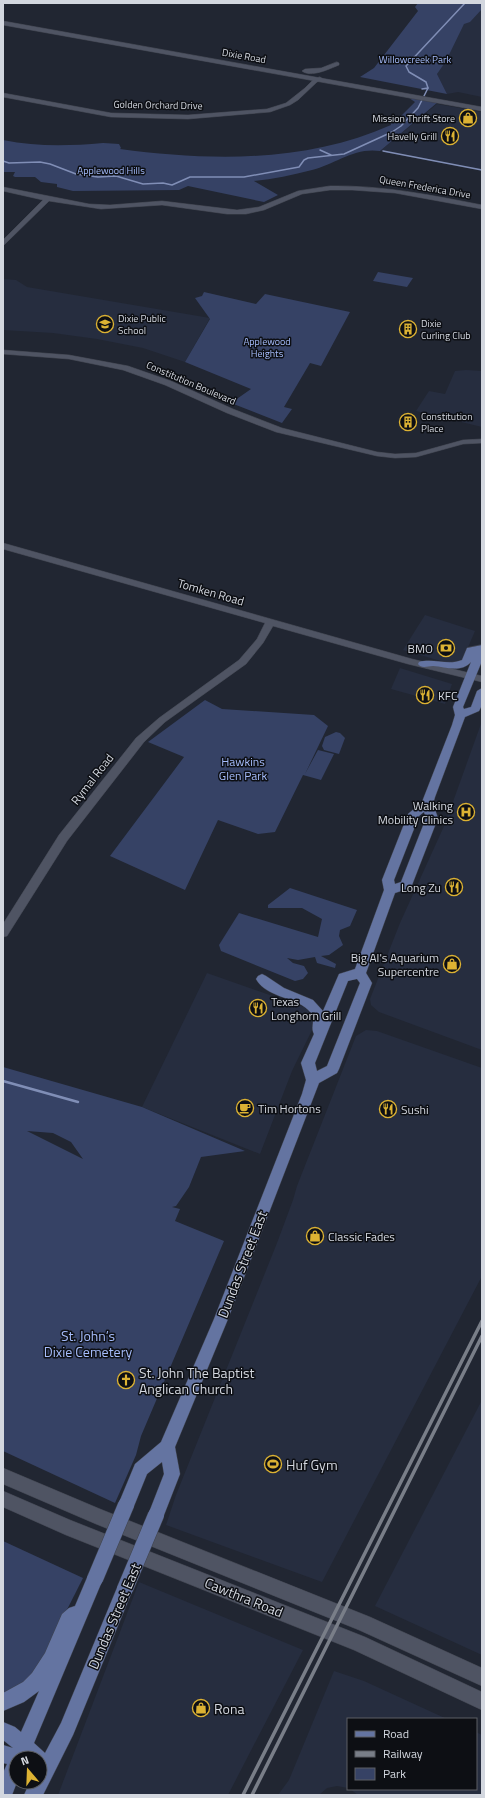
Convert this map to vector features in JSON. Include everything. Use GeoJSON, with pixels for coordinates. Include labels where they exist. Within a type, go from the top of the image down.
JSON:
{"type":"FeatureCollection","features":[{"type":"Feature","properties":{"kind":"main road","name":"Dixie Road"},"geometry":{"type":"LineString","coordinates":[[3,19],[297,71],[322,78],[352,80],[414,94]]}},
{"type":"Feature","properties":{"kind":"main road","name":"Dixie Road"},"geometry":{"type":"LineString","coordinates":[[3,23],[414,94],[482,109]]}},
{"type":"Feature","properties":{"kind":"main road"},"geometry":{"type":"LineString","coordinates":[[297,71],[319,71],[337,64],[335,70],[338,75],[352,80]]}},
{"type":"Feature","properties":{"kind":"main road","name":"Dixie Road"},"geometry":{"type":"LineString","coordinates":[[440,99],[482,104]]}},
{"type":"Feature","properties":{"kind":"main road"},"geometry":{"type":"LineString","coordinates":[[423,664],[429,662],[449,667],[456,667],[466,662],[471,650],[482,648]]}},
{"type":"Feature","properties":{"kind":"main road"},"geometry":{"type":"LineString","coordinates":[[360,973],[343,977],[308,1063],[314,1080],[332,1069],[366,984],[360,973],[390,890],[388,880],[414,814],[427,804],[460,715],[458,707],[482,648]]}},
{"type":"Feature","properties":{"kind":"main road"},"geometry":{"type":"LineString","coordinates":[[460,715],[475,709],[482,691]]}},
{"type":"Feature","properties":{"kind":"main road"},"geometry":{"type":"LineString","coordinates":[[390,890],[406,885],[432,818],[427,804]]}},
{"type":"Feature","properties":{"kind":"main road"},"geometry":{"type":"LineString","coordinates":[[262,979],[281,992],[307,1001],[312,1006],[320,1018],[320,1024],[315,1038],[316,1042]]}},
{"type":"Feature","properties":{"kind":"main road","name":"Dundas Street East"},"geometry":{"type":"LineString","coordinates":[[21,1750],[141,1469],[167,1447],[233,1288],[314,1080]]}},
{"type":"Feature","properties":{"kind":"main road","name":"Dundas Street East"},"geometry":{"type":"LineString","coordinates":[[48,1758],[67,1729],[172,1474],[167,1447]]}},
{"type":"Feature","properties":{"kind":"main road","name":"Cawthra Road"},"geometry":{"type":"LineString","coordinates":[[3,1476],[96,1516],[364,1623],[482,1677]]}},
{"type":"Feature","properties":{"kind":"main road","name":"Cawthra Road"},"geometry":{"type":"LineString","coordinates":[[3,1499],[66,1527],[359,1643],[482,1701]]}},
{"type":"Feature","properties":{"kind":"main road"},"geometry":{"type":"LineString","coordinates":[[3,1702],[11,1699],[36,1683],[44,1674],[68,1620],[82,1609]]}},
{"type":"Feature","properties":{"kind":"main road"},"geometry":{"type":"LineString","coordinates":[[3,1731],[9,1733],[17,1750]]}},
{"type":"Feature","properties":{"kind":"main road"},"geometry":{"type":"LineString","coordinates":[[3,1795],[8,1783]]}},
{"type":"Feature","properties":{"kind":"street","name":"Golden Orchard Drive"},"geometry":{"type":"LineString","coordinates":[[3,96],[115,115],[188,117],[268,111],[288,104],[322,78]]}},
{"type":"Feature","properties":{"kind":"street","name":"Queen Frederica Drive"},"geometry":{"type":"LineString","coordinates":[[3,189],[100,207],[167,202],[236,212],[253,211],[303,192],[325,188],[367,188],[414,194],[482,207]]}},
{"type":"Feature","properties":{"kind":"street","name":"Queen Frederica Drive"},"geometry":{"type":"LineString","coordinates":[[294,195],[334,191],[380,192],[482,211]]}},
{"type":"Feature","properties":{"kind":"street"},"geometry":{"type":"LineString","coordinates":[[3,244],[49,198]]}},
{"type":"Feature","properties":{"kind":"street","name":"Constitution Boulevard"},"geometry":{"type":"LineString","coordinates":[[3,352],[69,357],[125,368],[168,383],[230,411],[279,430],[306,438],[367,451],[395,456],[411,455],[429,452],[463,442],[482,441]]}},
{"type":"Feature","properties":{"kind":"street","name":"Constitution Boulevard"},"geometry":{"type":"LineString","coordinates":[[367,451],[406,452],[464,437],[482,436]]}},
{"type":"Feature","properties":{"kind":"street","name":"Tomken Road"},"geometry":{"type":"LineString","coordinates":[[3,546],[411,662],[423,664],[470,678],[482,684]]}},
{"type":"Feature","properties":{"kind":"street","name":"Rymal Road"},"geometry":{"type":"LineString","coordinates":[[3,933],[67,832],[140,740],[162,720],[232,669],[239,666],[267,632],[267,621]]}},
{"type":"Feature","properties":{"kind":"street","name":"Tomken Road"},"geometry":{"type":"LineString","coordinates":[[411,662],[421,668],[482,679]]}},
{"type":"Feature","properties":{"kind":"shaded area"},"geometry":{"type":"Polygon","coordinates":[[[482,9],[482,97],[458,92],[447,94],[437,74],[464,23],[482,9]]]}},
{"type":"Feature","properties":{"kind":"shaded area"},"geometry":{"type":"Polygon","coordinates":[[[437,104],[482,112],[482,171],[380,151],[437,104]]]}},
{"type":"Feature","properties":{"kind":"shaded area","name":"Dixie Public School"},"geometry":{"type":"Polygon","coordinates":[[[3,279],[16,280],[27,287],[210,318],[185,362],[143,348],[97,339],[53,333],[3,330],[3,279]]]}},
{"type":"Feature","properties":{"kind":"shaded area"},"geometry":{"type":"Polygon","coordinates":[[[455,371],[482,371],[482,427],[416,411],[429,391],[445,394],[455,371]]]}},
{"type":"Feature","properties":{"kind":"shaded area"},"geometry":{"type":"Polygon","coordinates":[[[425,615],[475,631],[463,659],[451,664],[403,650],[425,615]]]}},
{"type":"Feature","properties":{"kind":"shaded area"},"geometry":{"type":"Polygon","coordinates":[[[400,668],[452,684],[445,704],[391,689],[400,668]]]}},
{"type":"Feature","properties":{"kind":"shaded area"},"geometry":{"type":"Polygon","coordinates":[[[482,721],[482,1050],[379,1012],[371,1005],[370,999],[400,923],[445,824],[482,721]]]}},
{"type":"Feature","properties":{"kind":"shaded area"},"geometry":{"type":"Polygon","coordinates":[[[207,973],[307,1008],[313,1019],[313,1028],[292,1071],[260,1154],[142,1107],[207,973]]]}},
{"type":"Feature","properties":{"kind":"shaded area"},"geometry":{"type":"Polygon","coordinates":[[[366,1030],[377,1031],[482,1068],[482,1276],[322,1582],[166,1525],[176,1495],[277,1243],[297,1186],[356,1036],[366,1030]]]}},
{"type":"Feature","properties":{"kind":"shaded area"},"geometry":{"type":"Polygon","coordinates":[[[482,1400],[482,1655],[375,1606],[482,1400]]]}},
{"type":"Feature","properties":{"kind":"shaded area"},"geometry":{"type":"Polygon","coordinates":[[[139,1582],[303,1650],[228,1795],[58,1795],[139,1582]]]}},
{"type":"Feature","properties":{"kind":"shaded area"},"geometry":{"type":"Polygon","coordinates":[[[334,1671],[364,1681],[445,1718],[347,1718],[347,1788],[337,1786],[327,1788],[319,1795],[278,1795],[289,1780],[334,1671]]]}},
{"type":"Feature","properties":{"kind":"shaded area"},"geometry":{"type":"Polygon","coordinates":[[[477,1732],[482,1735],[482,1795],[358,1795],[351,1790],[477,1790],[477,1732]]]}},
{"type":"Feature","properties":{"kind":"green space","name":"Willowcreek Park"},"geometry":{"type":"Polygon","coordinates":[[[418,3],[482,3],[482,9],[470,22],[464,24],[446,61],[437,74],[447,94],[360,77],[374,68],[418,11],[415,7],[418,3]]]}},
{"type":"Feature","properties":{"kind":"green space","name":"Applewood Hills"},"geometry":{"type":"Polygon","coordinates":[[[409,98],[438,102],[380,151],[362,151],[312,170],[283,177],[254,181],[278,195],[264,202],[188,186],[179,190],[73,191],[57,187],[57,184],[41,182],[35,177],[15,177],[13,176],[15,172],[3,172],[3,140],[28,144],[53,145],[103,143],[119,144],[120,149],[189,156],[223,157],[258,156],[326,146],[359,137],[391,125],[390,121],[392,117],[401,116],[415,102],[409,98]]]}},
{"type":"Feature","properties":{"kind":"green space"},"geometry":{"type":"Polygon","coordinates":[[[378,272],[413,278],[407,287],[373,281],[378,272]]]}},
{"type":"Feature","properties":{"kind":"green space","name":"Applewood Heights"},"geometry":{"type":"Polygon","coordinates":[[[204,292],[256,304],[265,294],[350,312],[321,366],[310,363],[284,407],[292,409],[282,423],[231,403],[251,389],[185,362],[210,319],[195,298],[202,296],[204,292]]]}},
{"type":"Feature","properties":{"kind":"green space","name":"Hawkins Glen Park"},"geometry":{"type":"Polygon","coordinates":[[[205,700],[222,709],[314,715],[328,726],[305,774],[318,750],[334,754],[321,780],[303,775],[275,832],[258,834],[218,820],[185,890],[110,856],[184,757],[148,742],[205,700]]]}},
{"type":"Feature","properties":{"kind":"green space"},"geometry":{"type":"Polygon","coordinates":[[[336,732],[340,733],[345,738],[339,754],[324,750],[322,746],[325,737],[336,732]]]}},
{"type":"Feature","properties":{"kind":"green space"},"geometry":{"type":"Polygon","coordinates":[[[290,888],[357,910],[350,926],[340,930],[339,936],[343,945],[329,955],[321,956],[336,964],[335,968],[317,963],[315,957],[298,960],[287,958],[293,963],[304,966],[308,973],[303,979],[295,981],[221,951],[219,945],[239,913],[318,937],[322,919],[302,908],[268,908],[268,905],[290,888]]]}},
{"type":"Feature","properties":{"kind":"green space","name":"St. John’s Dixie Cemetery"},"geometry":{"type":"Polygon","coordinates":[[[3,1067],[142,1107],[245,1151],[201,1157],[189,1187],[176,1206],[172,1207],[180,1209],[175,1221],[224,1241],[141,1436],[136,1455],[115,1503],[3,1451],[3,1067]],[[27,1131],[83,1159],[71,1142],[53,1133],[27,1131]]]}},
{"type":"Feature","properties":{"kind":"green space"},"geometry":{"type":"Polygon","coordinates":[[[3,1541],[83,1578],[37,1669],[22,1683],[3,1696],[3,1541]]]}},
{"type":"Feature","properties":{"kind":"waterway"},"geometry":{"type":"LineString","coordinates":[[428,88],[426,82],[409,72],[406,66],[465,3]]}},
{"type":"Feature","properties":{"kind":"waterway"},"geometry":{"type":"LineString","coordinates":[[3,161],[9,163],[40,162],[50,164],[76,174],[98,177],[116,176],[143,184],[163,183],[172,185],[190,177],[244,177],[299,167],[304,160],[308,158],[344,154],[392,132],[401,126],[418,108],[428,88]]}},
{"type":"Feature","properties":{"kind":"waterway"},"geometry":{"type":"LineString","coordinates":[[422,89],[428,88]]}},
{"type":"Feature","properties":{"kind":"waterway"},"geometry":{"type":"LineString","coordinates":[[320,150],[331,155]]}},
{"type":"Feature","properties":{"kind":"waterway"},"geometry":{"type":"LineString","coordinates":[[383,151],[482,170]]}},
{"type":"Feature","properties":{"kind":"waterway"},"geometry":{"type":"LineString","coordinates":[[3,1081],[78,1102]]}},
{"type":"Feature","properties":{"kind":"railway"},"geometry":{"type":"LineString","coordinates":[[243,1795],[482,1321]]}},
{"type":"Feature","properties":{"kind":"railway"},"geometry":{"type":"LineString","coordinates":[[252,1795],[482,1336]]}},
{"type":"Feature","properties":{"kind":"place","name":"Mission Thrift Store"},"geometry":{"type":"Point","coordinates":[468,118]}},
{"type":"Feature","properties":{"kind":"place","name":"Havelly Grill"},"geometry":{"type":"Point","coordinates":[450,136]}},
{"type":"Feature","properties":{"kind":"place","name":"Dixie Public School"},"geometry":{"type":"Point","coordinates":[105,324]}},
{"type":"Feature","properties":{"kind":"place","name":"Dixie Curling Club"},"geometry":{"type":"Point","coordinates":[408,329]}},
{"type":"Feature","properties":{"kind":"place","name":"Constitution Place"},"geometry":{"type":"Point","coordinates":[408,422]}},
{"type":"Feature","properties":{"kind":"place","name":"BMO"},"geometry":{"type":"Point","coordinates":[446,648]}},
{"type":"Feature","properties":{"kind":"place","name":"KFC"},"geometry":{"type":"Point","coordinates":[425,695]}},
{"type":"Feature","properties":{"kind":"place","name":"Walking Mobility Clinics"},"geometry":{"type":"Point","coordinates":[466,812]}},
{"type":"Feature","properties":{"kind":"place","name":"Long Zu"},"geometry":{"type":"Point","coordinates":[454,887]}},
{"type":"Feature","properties":{"kind":"place","name":"Big Al's Aquarium Supercentre"},"geometry":{"type":"Point","coordinates":[452,964]}},
{"type":"Feature","properties":{"kind":"place","name":"Texas Longhorn Grill"},"geometry":{"type":"Point","coordinates":[258,1008]}},
{"type":"Feature","properties":{"kind":"place","name":"Tim Hortons"},"geometry":{"type":"Point","coordinates":[245,1108]}},
{"type":"Feature","properties":{"kind":"place","name":"Sushi"},"geometry":{"type":"Point","coordinates":[388,1109]}},
{"type":"Feature","properties":{"kind":"place","name":"Classic Fades"},"geometry":{"type":"Point","coordinates":[315,1236]}},
{"type":"Feature","properties":{"kind":"place","name":"St. John The Baptist Anglican Church"},"geometry":{"type":"Point","coordinates":[126,1380]}},
{"type":"Feature","properties":{"kind":"place","name":"Huf Gym"},"geometry":{"type":"Point","coordinates":[273,1464]}},
{"type":"Feature","properties":{"kind":"place","name":"Rona"},"geometry":{"type":"Point","coordinates":[201,1708]}}]}
